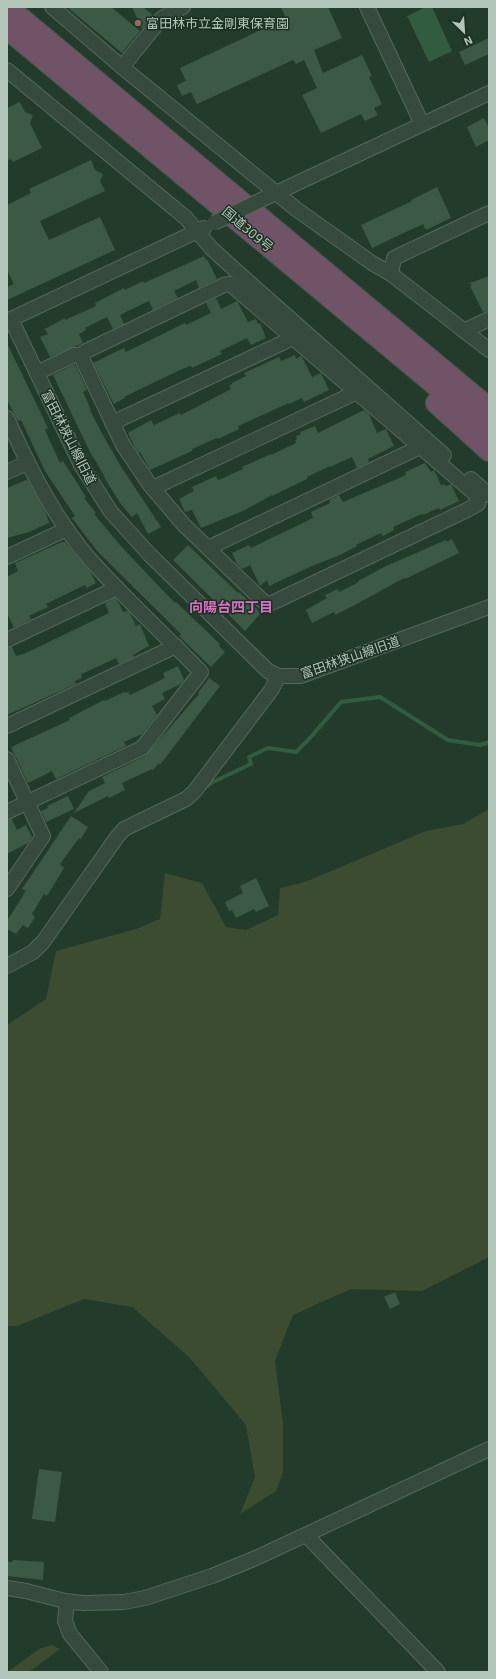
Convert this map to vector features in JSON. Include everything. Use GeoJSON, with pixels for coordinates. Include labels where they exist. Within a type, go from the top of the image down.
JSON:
{"type":"FeatureCollection","features":[{"type":"Feature","properties":{"kind":"highway","name":"国道309号"},"geometry":{"type":"LineString","coordinates":[[8,7],[489,408]]}},
{"type":"Feature","properties":{"kind":"highway","name":"国道309号"},"geometry":{"type":"LineString","coordinates":[[7,29],[489,430]]}},
{"type":"Feature","properties":{"kind":"highway"},"geometry":{"type":"LineString","coordinates":[[379,338],[391,362],[489,451]]}},
{"type":"Feature","properties":{"kind":"highway"},"geometry":{"type":"LineString","coordinates":[[407,340],[489,397]]}},
{"type":"Feature","properties":{"kind":"street"},"geometry":{"type":"LineString","coordinates":[[52,7],[122,67],[296,209],[372,263],[391,274],[489,350]]}},
{"type":"Feature","properties":{"kind":"street"},"geometry":{"type":"LineString","coordinates":[[122,67],[167,10],[183,7]]}},
{"type":"Feature","properties":{"kind":"street"},"geometry":{"type":"LineString","coordinates":[[367,7],[422,124]]}},
{"type":"Feature","properties":{"kind":"street"},"geometry":{"type":"LineString","coordinates":[[7,70],[186,218],[212,248],[243,277],[489,495]]}},
{"type":"Feature","properties":{"kind":"street"},"geometry":{"type":"LineString","coordinates":[[9,320],[489,93]]}},
{"type":"Feature","properties":{"kind":"street"},"geometry":{"type":"LineString","coordinates":[[391,274],[394,258],[489,213]]}},
{"type":"Feature","properties":{"kind":"street"},"geometry":{"type":"LineString","coordinates":[[230,284],[473,492],[479,500],[478,504],[460,514],[268,604],[261,600],[184,525],[153,488],[131,456],[112,423],[84,363],[82,357],[83,355],[84,352],[224,285],[230,284]]}},
{"type":"Feature","properties":{"kind":"street"},"geometry":{"type":"LineString","coordinates":[[464,331],[489,319]]}},
{"type":"Feature","properties":{"kind":"street","name":"富田林狭山線旧道"},"geometry":{"type":"LineString","coordinates":[[9,320],[37,373],[80,465],[111,512],[150,555],[268,671],[278,676],[301,676],[489,608]]}},
{"type":"Feature","properties":{"kind":"street"},"geometry":{"type":"LineString","coordinates":[[112,423],[293,338]]}},
{"type":"Feature","properties":{"kind":"street"},"geometry":{"type":"LineString","coordinates":[[37,373],[74,356],[83,355]]}},
{"type":"Feature","properties":{"kind":"street"},"geometry":{"type":"LineString","coordinates":[[153,488],[357,392]]}},
{"type":"Feature","properties":{"kind":"street"},"geometry":{"type":"LineString","coordinates":[[7,418],[28,463],[47,498],[67,529],[88,556],[117,588],[201,672],[142,748],[7,812]]}},
{"type":"Feature","properties":{"kind":"street"},"geometry":{"type":"LineString","coordinates":[[208,548],[420,447]]}},
{"type":"Feature","properties":{"kind":"street"},"geometry":{"type":"LineString","coordinates":[[7,472],[28,463]]}},
{"type":"Feature","properties":{"kind":"street"},"geometry":{"type":"LineString","coordinates":[[7,557],[67,529]]}},
{"type":"Feature","properties":{"kind":"street"},"geometry":{"type":"LineString","coordinates":[[7,640],[117,588]]}},
{"type":"Feature","properties":{"kind":"street"},"geometry":{"type":"LineString","coordinates":[[7,726],[176,646]]}},
{"type":"Feature","properties":{"kind":"street"},"geometry":{"type":"LineString","coordinates":[[7,966],[33,952],[43,942],[124,829],[186,799],[194,792],[272,689],[278,676]]}},
{"type":"Feature","properties":{"kind":"street"},"geometry":{"type":"LineString","coordinates":[[7,759],[43,836],[7,889]]}},
{"type":"Feature","properties":{"kind":"street"},"geometry":{"type":"LineString","coordinates":[[7,1588],[26,1591],[67,1602],[105,1603],[145,1598],[212,1576],[256,1558],[489,1449]]}},
{"type":"Feature","properties":{"kind":"street"},"geometry":{"type":"LineString","coordinates":[[306,1535],[438,1672]]}},
{"type":"Feature","properties":{"kind":"street"},"geometry":{"type":"LineString","coordinates":[[67,1602],[65,1621],[70,1634],[101,1672]]}},
{"type":"Feature","properties":{"kind":"shaded area"},"geometry":{"type":"Polygon","coordinates":[[[426,7],[432,7],[452,51],[429,62],[407,16],[426,7]]]}},
{"type":"Feature","properties":{"kind":"shaded area"},"geometry":{"type":"Polygon","coordinates":[[[489,809],[489,1257],[422,1291],[351,1289],[293,1315],[275,1361],[283,1423],[283,1472],[276,1491],[240,1514],[255,1477],[246,1425],[190,1358],[132,1307],[84,1299],[17,1326],[7,1326],[7,1025],[46,999],[56,951],[136,929],[160,919],[165,873],[202,883],[226,927],[246,930],[278,915],[280,888],[305,882],[426,831],[464,824],[489,809]]]}},
{"type":"Feature","properties":{"kind":"shaded area"},"geometry":{"type":"Polygon","coordinates":[[[52,1645],[60,1649],[29,1672],[7,1672],[41,1648],[52,1645]]]}},
{"type":"Feature","properties":{"kind":"building"},"geometry":{"type":"Polygon","coordinates":[[[67,7],[111,7],[140,31],[122,53],[67,7]]]}},
{"type":"Feature","properties":{"kind":"building"},"geometry":{"type":"Polygon","coordinates":[[[132,7],[143,7],[153,15],[142,29],[132,7]]]}},
{"type":"Feature","properties":{"kind":"building"},"geometry":{"type":"Polygon","coordinates":[[[281,7],[328,7],[342,38],[314,50],[323,73],[362,55],[372,76],[369,77],[382,104],[374,108],[378,115],[365,121],[361,114],[321,133],[302,95],[317,88],[304,60],[296,64],[293,60],[197,104],[191,92],[182,96],[177,85],[186,81],[180,68],[286,18],[281,7]]]}},
{"type":"Feature","properties":{"kind":"building"},"geometry":{"type":"Polygon","coordinates":[[[489,38],[489,54],[465,65],[459,52],[489,38]]]}},
{"type":"Feature","properties":{"kind":"building"},"geometry":{"type":"Polygon","coordinates":[[[20,102],[25,112],[33,115],[30,123],[42,148],[13,162],[11,159],[7,161],[7,108],[20,102]]]}},
{"type":"Feature","properties":{"kind":"building"},"geometry":{"type":"Polygon","coordinates":[[[484,118],[489,128],[489,140],[476,147],[467,127],[484,118]]]}},
{"type":"Feature","properties":{"kind":"building"},"geometry":{"type":"Polygon","coordinates":[[[91,160],[95,170],[103,174],[100,181],[105,191],[40,221],[49,240],[100,217],[115,250],[7,300],[7,287],[14,284],[7,270],[7,205],[31,193],[29,189],[91,160]]]}},
{"type":"Feature","properties":{"kind":"building"},"geometry":{"type":"Polygon","coordinates":[[[437,187],[451,218],[426,230],[423,224],[372,248],[361,225],[412,201],[411,200],[437,187]]]}},
{"type":"Feature","properties":{"kind":"building"},"geometry":{"type":"Polygon","coordinates":[[[204,256],[217,279],[199,288],[196,280],[174,291],[178,298],[153,310],[149,301],[120,315],[124,324],[113,329],[107,317],[85,328],[86,330],[79,334],[83,343],[50,357],[40,337],[48,334],[45,329],[65,318],[65,320],[96,306],[95,303],[124,288],[125,290],[143,281],[144,283],[204,256]]]}},
{"type":"Feature","properties":{"kind":"building"},"geometry":{"type":"Polygon","coordinates":[[[489,276],[489,311],[483,312],[470,286],[472,286],[470,283],[489,276]]]}},
{"type":"Feature","properties":{"kind":"building"},"geometry":{"type":"Polygon","coordinates":[[[216,298],[221,309],[237,301],[248,322],[256,319],[258,324],[260,323],[266,338],[251,345],[247,338],[220,351],[222,354],[192,368],[191,366],[182,369],[124,397],[125,398],[114,404],[93,363],[124,348],[126,352],[185,323],[186,325],[211,313],[206,303],[216,298]]]}},
{"type":"Feature","properties":{"kind":"building"},"geometry":{"type":"Polygon","coordinates":[[[7,343],[48,428],[45,430],[60,463],[63,461],[86,497],[84,498],[96,513],[94,514],[120,545],[175,603],[176,602],[220,644],[219,646],[225,652],[211,667],[179,636],[181,634],[97,551],[72,518],[75,516],[45,471],[21,420],[18,421],[7,400],[7,343]]]}},
{"type":"Feature","properties":{"kind":"building"},"geometry":{"type":"Polygon","coordinates":[[[295,355],[296,359],[301,356],[302,357],[312,377],[321,373],[329,390],[304,402],[302,398],[289,403],[238,426],[239,429],[192,449],[192,451],[150,470],[140,452],[139,453],[135,448],[128,433],[151,420],[154,425],[180,413],[181,415],[231,389],[229,386],[232,383],[246,376],[244,373],[279,357],[281,361],[295,355]]]}},
{"type":"Feature","properties":{"kind":"building"},"geometry":{"type":"Polygon","coordinates":[[[75,364],[87,390],[83,392],[90,410],[104,437],[120,465],[161,527],[148,534],[137,513],[132,517],[120,503],[104,477],[89,450],[53,375],[75,364]]]}},
{"type":"Feature","properties":{"kind":"building"},"geometry":{"type":"Polygon","coordinates":[[[364,410],[369,414],[377,433],[386,429],[394,446],[368,459],[369,462],[357,468],[352,457],[307,477],[307,479],[272,495],[243,511],[201,528],[192,510],[185,512],[179,499],[194,491],[192,487],[216,476],[218,480],[221,479],[243,469],[242,467],[296,443],[296,436],[301,434],[300,432],[315,426],[318,433],[364,410]]]}},
{"type":"Feature","properties":{"kind":"building"},"geometry":{"type":"Polygon","coordinates":[[[425,463],[431,472],[434,470],[441,485],[444,484],[446,486],[451,484],[459,501],[440,510],[439,508],[423,515],[422,514],[393,527],[394,530],[383,536],[381,533],[356,545],[357,546],[340,555],[269,586],[267,580],[260,586],[250,565],[242,569],[237,564],[232,553],[249,545],[251,548],[313,518],[311,512],[330,503],[329,500],[339,495],[343,502],[406,475],[405,472],[425,463]]]}},
{"type":"Feature","properties":{"kind":"building"},"geometry":{"type":"Polygon","coordinates":[[[26,480],[46,513],[49,523],[29,532],[7,538],[7,488],[26,480]]]}},
{"type":"Feature","properties":{"kind":"building"},"geometry":{"type":"Polygon","coordinates":[[[452,539],[459,553],[405,579],[404,578],[335,615],[334,612],[312,623],[306,610],[327,598],[325,595],[338,589],[339,592],[386,566],[446,540],[447,542],[452,539]]]}},
{"type":"Feature","properties":{"kind":"building"},"geometry":{"type":"Polygon","coordinates":[[[65,542],[91,573],[96,583],[87,588],[85,585],[46,604],[48,607],[29,616],[31,619],[14,628],[7,613],[7,577],[18,571],[15,563],[65,542]]]}},
{"type":"Feature","properties":{"kind":"building"},"geometry":{"type":"Polygon","coordinates":[[[188,545],[261,613],[245,631],[173,560],[188,545]]]}},
{"type":"Feature","properties":{"kind":"building"},"geometry":{"type":"Polygon","coordinates":[[[115,598],[123,612],[128,611],[130,613],[136,626],[140,624],[149,646],[133,655],[134,657],[119,664],[116,658],[84,673],[81,675],[82,678],[75,681],[76,684],[7,715],[7,648],[12,647],[16,656],[26,653],[109,613],[105,603],[115,598]]]}},
{"type":"Feature","properties":{"kind":"building"},"geometry":{"type":"Polygon","coordinates":[[[178,666],[184,680],[181,684],[162,693],[165,699],[152,706],[157,715],[142,734],[124,742],[126,746],[56,779],[52,771],[28,783],[11,747],[70,720],[69,718],[104,700],[105,701],[124,692],[128,692],[130,695],[165,678],[163,673],[178,666]]]}},
{"type":"Feature","properties":{"kind":"building"},"geometry":{"type":"Polygon","coordinates":[[[209,678],[220,686],[160,765],[159,763],[153,770],[152,769],[122,783],[125,790],[109,798],[108,796],[74,813],[89,791],[105,783],[102,777],[145,756],[199,694],[198,693],[209,678]]]}},
{"type":"Feature","properties":{"kind":"building"},"geometry":{"type":"Polygon","coordinates":[[[68,796],[74,809],[46,822],[41,811],[48,808],[47,806],[68,796]]]}},
{"type":"Feature","properties":{"kind":"building"},"geometry":{"type":"Polygon","coordinates":[[[71,816],[88,827],[81,839],[79,838],[60,864],[64,868],[47,896],[44,894],[32,914],[35,917],[28,928],[23,925],[16,934],[7,929],[7,921],[26,891],[22,889],[71,816]]]}},
{"type":"Feature","properties":{"kind":"building"},"geometry":{"type":"Polygon","coordinates":[[[12,819],[17,830],[26,825],[32,837],[28,843],[7,854],[7,820],[12,819]]]}},
{"type":"Feature","properties":{"kind":"building"},"geometry":{"type":"Polygon","coordinates":[[[256,878],[269,906],[256,912],[254,909],[236,918],[232,910],[229,911],[225,902],[243,893],[240,886],[256,878]]]}},
{"type":"Feature","properties":{"kind":"building"},"geometry":{"type":"Polygon","coordinates":[[[395,1292],[400,1304],[390,1309],[384,1297],[395,1292]]]}},
{"type":"Feature","properties":{"kind":"building"},"geometry":{"type":"Polygon","coordinates":[[[39,1469],[62,1472],[55,1522],[32,1519],[39,1469]]]}},
{"type":"Feature","properties":{"kind":"building"},"geometry":{"type":"Polygon","coordinates":[[[13,1560],[44,1562],[43,1580],[7,1576],[7,1562],[12,1562],[13,1560]]]}},
{"type":"Feature","properties":{"kind":"waterway"},"geometry":{"type":"LineString","coordinates":[[205,788],[211,783],[251,764],[249,757],[268,748],[296,752],[341,702],[380,697],[448,740],[480,745],[489,742]]}},
{"type":"Feature","properties":{"kind":"place","name":"富田林市立金剛東保育園"},"geometry":{"type":"Point","coordinates":[138,23]}},
{"type":"Feature","properties":{"kind":"district","name":"向陽台四丁目"},"geometry":{"type":"Point","coordinates":[231,606]}}]}
